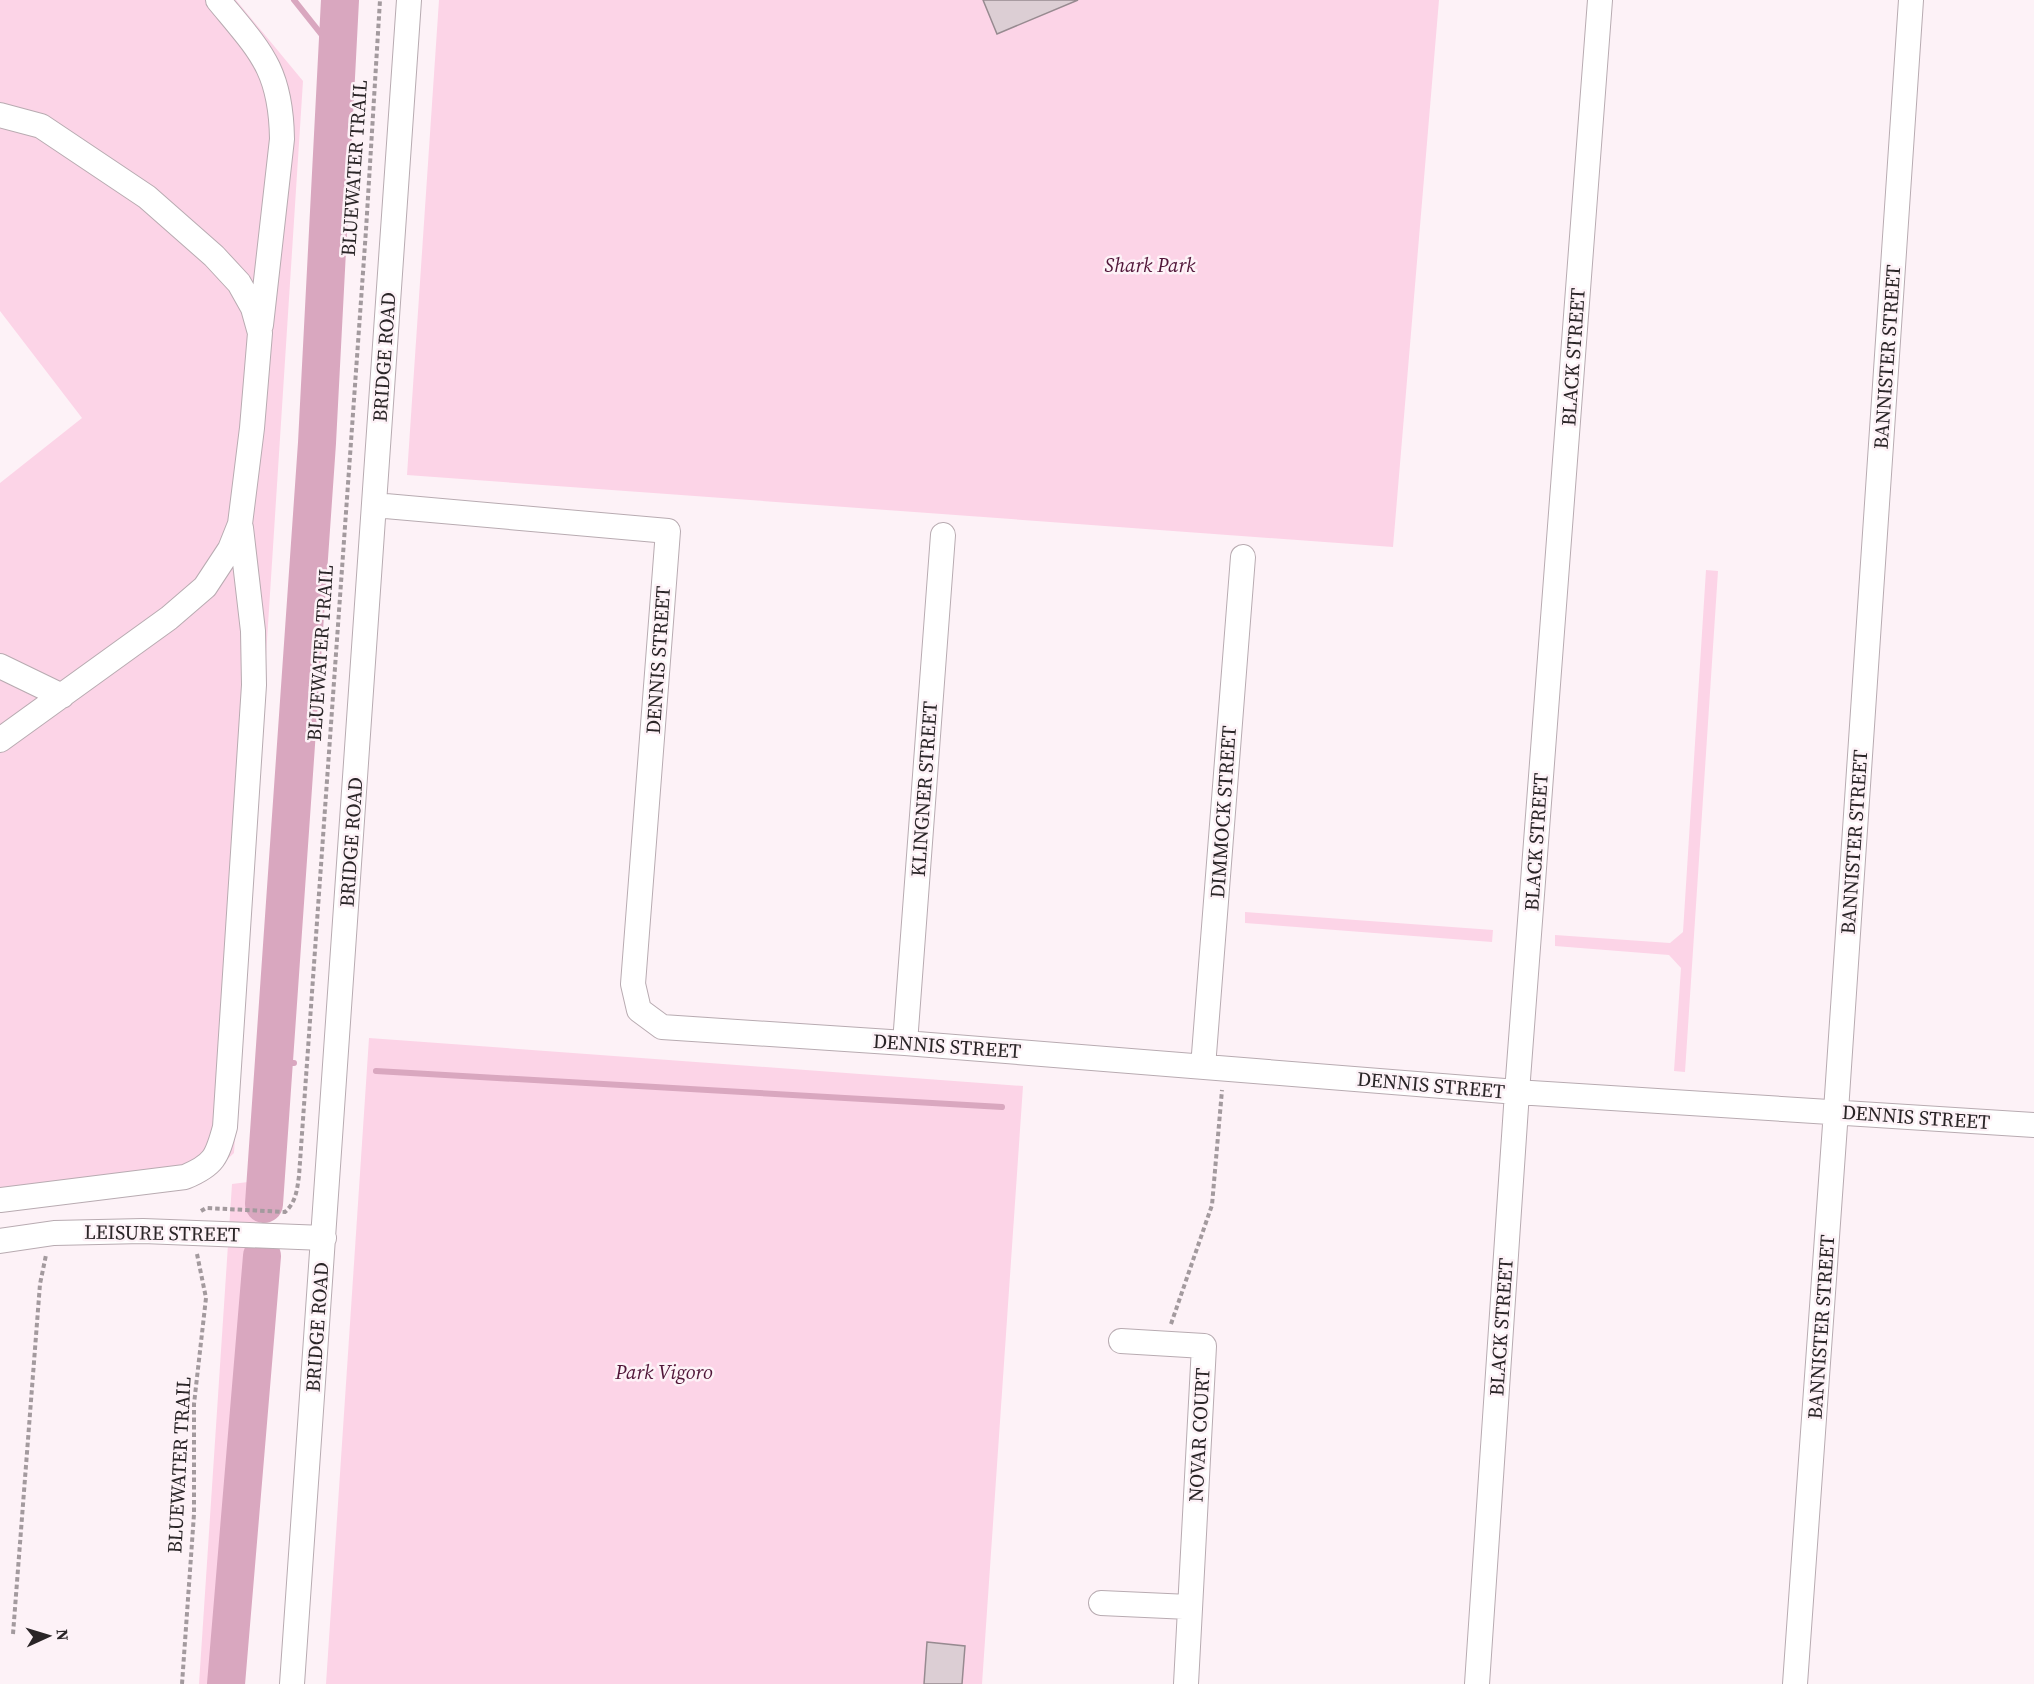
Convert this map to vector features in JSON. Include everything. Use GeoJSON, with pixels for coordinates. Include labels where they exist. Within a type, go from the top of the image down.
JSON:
{"type":"FeatureCollection","features":[{"type":"Feature","properties":{"kind":"street"},"geometry":{"type":"LineString","coordinates":[[0,1200],[185,1177],[203,1169],[215,1157],[225,1127],[254,686],[253,631],[240,524],[282,140],[282,109],[275,81],[261,52],[218,0]]}},
{"type":"Feature","properties":{"kind":"street","name":"BRIDGE ROAD"},"geometry":{"type":"LineString","coordinates":[[292,1684],[409,0]]}},
{"type":"Feature","properties":{"kind":"street","name":"BLACK STREET"},"geometry":{"type":"LineString","coordinates":[[1476,1684],[1517,1092],[1600,0]]}},
{"type":"Feature","properties":{"kind":"street","name":"BANNISTER STREET"},"geometry":{"type":"LineString","coordinates":[[1795,1684],[1911,0]]}},
{"type":"Feature","properties":{"kind":"street"},"geometry":{"type":"LineString","coordinates":[[0,115],[42,126],[147,197],[214,256],[239,283],[254,308],[260,333]]}},
{"type":"Feature","properties":{"kind":"street","name":"DENNIS STREET"},"geometry":{"type":"LineString","coordinates":[[374,505],[668,531],[633,984],[639,1010],[662,1027],[905,1043],[1517,1092],[2034,1125]]}},
{"type":"Feature","properties":{"kind":"street"},"geometry":{"type":"LineString","coordinates":[[0,740],[169,618],[205,587],[230,549],[240,524]]}},
{"type":"Feature","properties":{"kind":"street","name":"KLINGNER STREET"},"geometry":{"type":"LineString","coordinates":[[905,1043],[943,535]]}},
{"type":"Feature","properties":{"kind":"street","name":"DIMMOCK STREET"},"geometry":{"type":"LineString","coordinates":[[1214,1067],[1243,557]]}},
{"type":"Feature","properties":{"kind":"street"},"geometry":{"type":"LineString","coordinates":[[0,666],[62,696]]}},
{"type":"Feature","properties":{"kind":"street","name":"LEISURE STREET"},"geometry":{"type":"LineString","coordinates":[[0,1241],[51,1233],[142,1231],[324,1238]]}},
{"type":"Feature","properties":{"kind":"street","name":"NOVAR COURT"},"geometry":{"type":"LineString","coordinates":[[1121,1341],[1204,1346],[1185,1684]]}},
{"type":"Feature","properties":{"kind":"street"},"geometry":{"type":"LineString","coordinates":[[1101,1603],[1189,1607]]}},
{"type":"Feature","properties":{"kind":"path","name":"BLUEWATER TRAIL"},"geometry":{"type":"LineString","coordinates":[[198,1217],[201,1210],[206,1208],[285,1212],[295,1199],[299,1176],[366,230],[380,0]]}},
{"type":"Feature","properties":{"kind":"path"},"geometry":{"type":"LineString","coordinates":[[1164,1343],[1212,1205],[1214,1067]]}},
{"type":"Feature","properties":{"kind":"path"},"geometry":{"type":"LineString","coordinates":[[13,1634],[40,1284],[51,1233]]}},
{"type":"Feature","properties":{"kind":"path","name":"BLUEWATER TRAIL"},"geometry":{"type":"LineString","coordinates":[[182,1684],[194,1514],[192,1428],[206,1304],[206,1290],[198,1267],[196,1249]]}},
{"type":"Feature","properties":{"kind":"green space"},"geometry":{"type":"Polygon","coordinates":[[[0,0],[236,0],[303,81],[234,1153],[201,1184],[0,1210],[0,483],[82,418],[0,311],[0,0]]]}},
{"type":"Feature","properties":{"kind":"green space","name":"Shark Park"},"geometry":{"type":"Polygon","coordinates":[[[439,0],[1439,0],[1393,547],[407,475],[439,0]]]}},
{"type":"Feature","properties":{"kind":"green space"},"geometry":{"type":"Polygon","coordinates":[[[1706,570],[1718,571],[1685,1072],[1674,1071],[1681,968],[1669,955],[1555,946],[1555,935],[1670,943],[1683,932],[1706,570]]]}},
{"type":"Feature","properties":{"kind":"green space"},"geometry":{"type":"Polygon","coordinates":[[[1245,912],[1493,930],[1492,942],[1245,923],[1245,912]]]}},
{"type":"Feature","properties":{"kind":"green space","name":"Park Vigoro"},"geometry":{"type":"Polygon","coordinates":[[[369,1038],[1023,1086],[982,1684],[326,1684],[369,1038]]]}},
{"type":"Feature","properties":{"kind":"green space"},"geometry":{"type":"Polygon","coordinates":[[[263,1180],[231,1684],[199,1684],[232,1184],[263,1180]]]}},
{"type":"Feature","properties":{"kind":"building"},"geometry":{"type":"Polygon","coordinates":[[[983,0],[1078,0],[997,34],[983,0]]]}},
{"type":"Feature","properties":{"kind":"building"},"geometry":{"type":"Polygon","coordinates":[[[927,1642],[965,1646],[962,1684],[924,1684],[927,1642]]]}},
{"type":"Feature","properties":{"kind":"waterway"},"geometry":{"type":"LineString","coordinates":[[294,0],[337,54]]}},
{"type":"Feature","properties":{"kind":"waterway"},"geometry":{"type":"LineString","coordinates":[[264,1204],[317,443],[340,0]]}},
{"type":"Feature","properties":{"kind":"waterway"},"geometry":{"type":"LineString","coordinates":[[273,1063],[294,1063]]}},
{"type":"Feature","properties":{"kind":"waterway"},"geometry":{"type":"LineString","coordinates":[[376,1071],[1002,1107]]}},
{"type":"Feature","properties":{"kind":"waterway"},"geometry":{"type":"LineString","coordinates":[[226,1684],[262,1256]]}}]}
